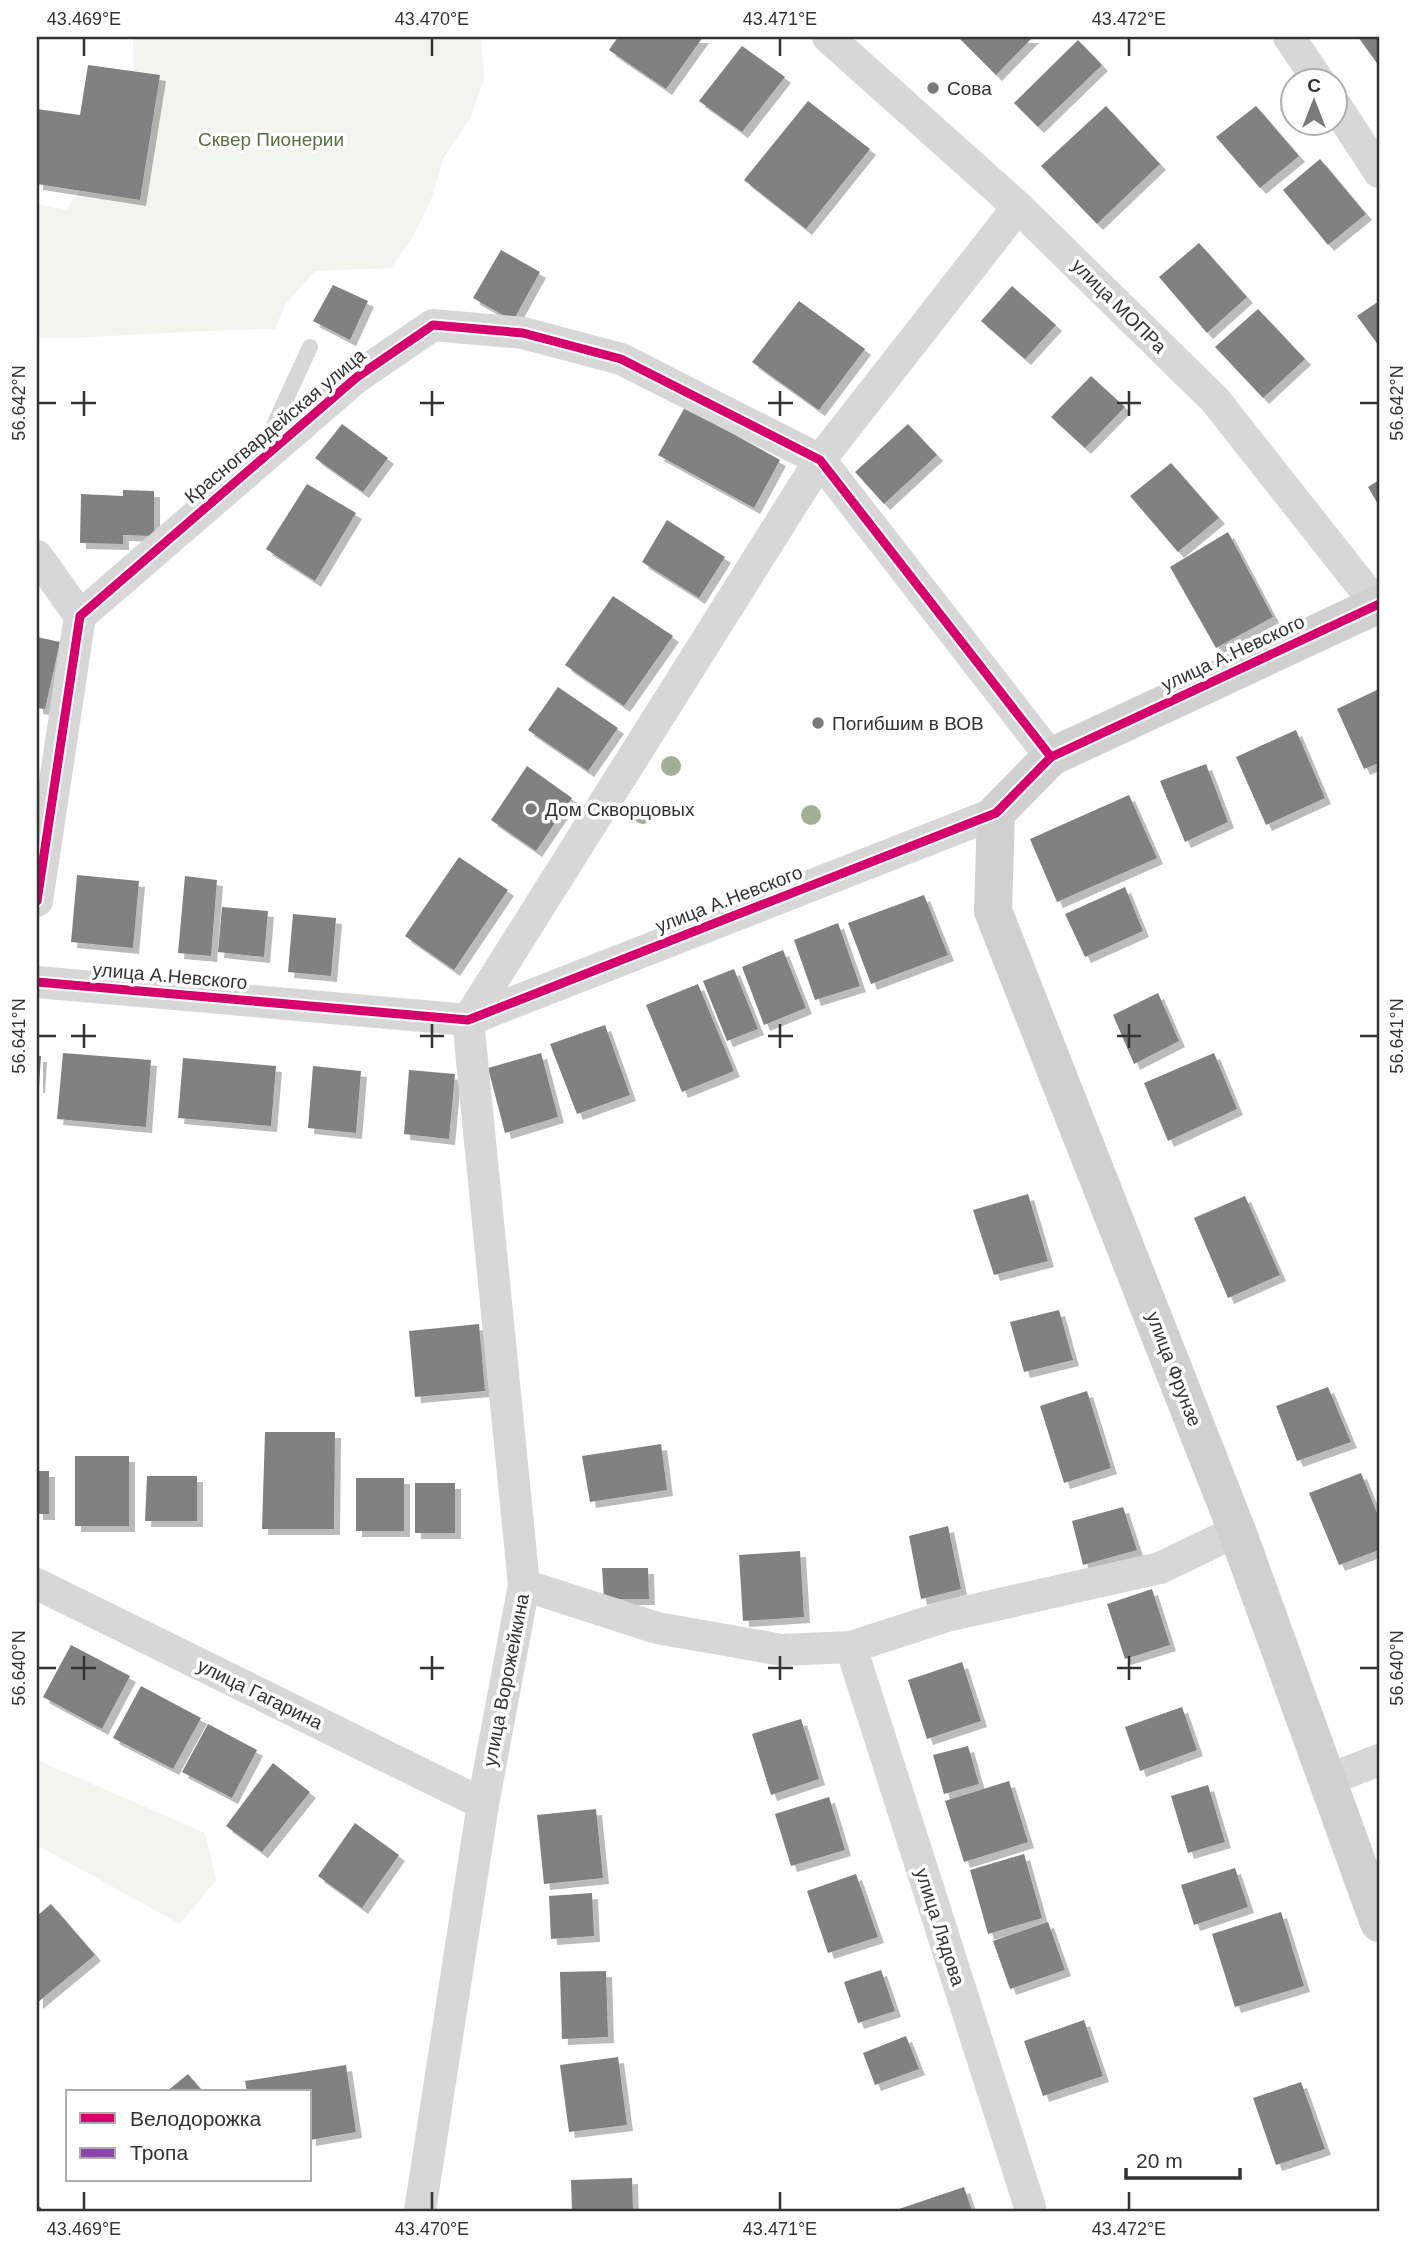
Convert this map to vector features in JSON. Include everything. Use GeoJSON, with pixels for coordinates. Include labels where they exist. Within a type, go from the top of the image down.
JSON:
{"type":"FeatureCollection","features":[{"type":"Feature","properties":{"kind":"street","name":"улица МОПРа"},"geometry":{"type":"LineString","coordinates":[[828,37],[1018,207],[1215,400],[1378,605]]}},
{"type":"Feature","properties":{"kind":"street"},"geometry":{"type":"LineString","coordinates":[[1289,37],[1309,66]]}},
{"type":"Feature","properties":{"kind":"street"},"geometry":{"type":"LineString","coordinates":[[1350,129],[1379,173]]}},
{"type":"Feature","properties":{"kind":"street"},"geometry":{"type":"LineString","coordinates":[[468,1020],[820,460],[1018,207]]}},
{"type":"Feature","properties":{"kind":"street","name":"Красногвардейская улица"},"geometry":{"type":"LineString","coordinates":[[80,616],[357,377],[433,325],[523,333],[621,359],[820,460]]}},
{"type":"Feature","properties":{"kind":"street"},"geometry":{"type":"LineString","coordinates":[[820,460],[1051,757]]}},
{"type":"Feature","properties":{"kind":"street"},"geometry":{"type":"LineString","coordinates":[[37,556],[80,616],[37,901]]}},
{"type":"Feature","properties":{"kind":"street","name":"улица А.Невского"},"geometry":{"type":"LineString","coordinates":[[37,982],[468,1020],[996,813],[1051,757],[1378,605]]}},
{"type":"Feature","properties":{"kind":"street","name":"улица Фрунзе"},"geometry":{"type":"LineString","coordinates":[[996,813],[993,911],[1237,1531],[1379,1923]]}},
{"type":"Feature","properties":{"kind":"street","name":"улица Ворожейкина"},"geometry":{"type":"LineString","coordinates":[[420,2211],[483,1804],[524,1585],[468,1020]]}},
{"type":"Feature","properties":{"kind":"street"},"geometry":{"type":"LineString","coordinates":[[524,1585],[657,1628],[782,1650],[851,1647],[947,1616],[1160,1567],[1237,1531]]}},
{"type":"Feature","properties":{"kind":"street","name":"улица Гагарина"},"geometry":{"type":"LineString","coordinates":[[37,1584],[483,1804]]}},
{"type":"Feature","properties":{"kind":"street","name":"улица Лядова"},"geometry":{"type":"LineString","coordinates":[[851,1647],[1030,2207]]}},
{"type":"Feature","properties":{"kind":"street"},"geometry":{"type":"LineString","coordinates":[[1328,1780],[1379,1760]]}},
{"type":"Feature","properties":{"kind":"lane"},"geometry":{"type":"LineString","coordinates":[[259,459],[310,346]]}},
{"type":"Feature","properties":{"kind":"green space","name":"Сквер Пионерии"},"geometry":{"type":"Polygon","coordinates":[[[131,37],[481,37],[484,79],[470,118],[443,159],[431,200],[412,238],[391,268],[315,271],[286,303],[275,329],[37,338],[37,204],[66,210],[160,75],[134,71],[131,37]]]}},
{"type":"Feature","properties":{"kind":"green space"},"geometry":{"type":"Polygon","coordinates":[[[37,1760],[205,1833],[216,1880],[180,1924],[37,1845],[37,1760]]]}},
{"type":"Feature","properties":{"kind":"building"},"geometry":{"type":"Polygon","coordinates":[[[618,37],[703,37],[666,89],[609,50],[618,37]]]}},
{"type":"Feature","properties":{"kind":"building"},"geometry":{"type":"Polygon","coordinates":[[[958,37],[1033,37],[996,75],[958,37]]]}},
{"type":"Feature","properties":{"kind":"building"},"geometry":{"type":"Polygon","coordinates":[[[1358,37],[1379,37],[1379,66],[1358,37]]]}},
{"type":"Feature","properties":{"kind":"building"},"geometry":{"type":"Polygon","coordinates":[[[1078,40],[1102,65],[1038,127],[1014,103],[1078,40]]]}},
{"type":"Feature","properties":{"kind":"building"},"geometry":{"type":"Polygon","coordinates":[[[742,46],[785,77],[742,132],[699,101],[742,46]]]}},
{"type":"Feature","properties":{"kind":"building"},"geometry":{"type":"Polygon","coordinates":[[[88,65],[160,75],[140,200],[37,184],[37,109],[80,115],[88,65]]]}},
{"type":"Feature","properties":{"kind":"building"},"geometry":{"type":"Polygon","coordinates":[[[808,101],[870,149],[806,229],[744,180],[808,101]]]}},
{"type":"Feature","properties":{"kind":"building"},"geometry":{"type":"Polygon","coordinates":[[[1106,106],[1160,164],[1097,224],[1041,166],[1106,106]]]}},
{"type":"Feature","properties":{"kind":"building"},"geometry":{"type":"Polygon","coordinates":[[[1256,106],[1299,156],[1260,188],[1216,137],[1256,106]]]}},
{"type":"Feature","properties":{"kind":"building"},"geometry":{"type":"Polygon","coordinates":[[[1320,159],[1366,214],[1328,245],[1283,190],[1320,159]]]}},
{"type":"Feature","properties":{"kind":"building"},"geometry":{"type":"Polygon","coordinates":[[[1199,243],[1247,297],[1207,333],[1159,277],[1199,243]]]}},
{"type":"Feature","properties":{"kind":"building"},"geometry":{"type":"Polygon","coordinates":[[[501,250],[540,272],[513,321],[473,298],[501,250]]]}},
{"type":"Feature","properties":{"kind":"building"},"geometry":{"type":"Polygon","coordinates":[[[333,285],[368,301],[350,340],[313,321],[333,285]]]}},
{"type":"Feature","properties":{"kind":"building"},"geometry":{"type":"Polygon","coordinates":[[[1012,286],[1056,325],[1025,359],[981,321],[1012,286]]]}},
{"type":"Feature","properties":{"kind":"building"},"geometry":{"type":"Polygon","coordinates":[[[799,301],[865,349],[819,410],[752,362],[799,301]]]}},
{"type":"Feature","properties":{"kind":"building"},"geometry":{"type":"Polygon","coordinates":[[[1379,301],[1379,346],[1357,316],[1379,301]]]}},
{"type":"Feature","properties":{"kind":"building"},"geometry":{"type":"Polygon","coordinates":[[[1258,309],[1305,359],[1263,398],[1215,347],[1258,309]]]}},
{"type":"Feature","properties":{"kind":"building"},"geometry":{"type":"Polygon","coordinates":[[[1091,376],[1125,407],[1085,448],[1051,417],[1091,376]]]}},
{"type":"Feature","properties":{"kind":"building"},"geometry":{"type":"Polygon","coordinates":[[[685,407],[780,460],[754,508],[658,455],[685,407]]]}},
{"type":"Feature","properties":{"kind":"building"},"geometry":{"type":"Polygon","coordinates":[[[342,424],[388,458],[363,492],[315,458],[342,424]]]}},
{"type":"Feature","properties":{"kind":"building"},"geometry":{"type":"Polygon","coordinates":[[[908,424],[937,455],[884,504],[855,472],[908,424]]]}},
{"type":"Feature","properties":{"kind":"building"},"geometry":{"type":"Polygon","coordinates":[[[1171,463],[1219,518],[1178,552],[1130,496],[1171,463]]]}},
{"type":"Feature","properties":{"kind":"building"},"geometry":{"type":"Polygon","coordinates":[[[1379,480],[1379,506],[1368,487],[1379,480]]]}},
{"type":"Feature","properties":{"kind":"building"},"geometry":{"type":"Polygon","coordinates":[[[307,484],[356,513],[315,581],[266,549],[307,484]]]}},
{"type":"Feature","properties":{"kind":"building"},"geometry":{"type":"Polygon","coordinates":[[[123,490],[154,491],[154,536],[123,535],[123,544],[80,543],[81,494],[123,496],[123,490]]]}},
{"type":"Feature","properties":{"kind":"building"},"geometry":{"type":"Polygon","coordinates":[[[667,520],[725,557],[699,598],[642,562],[667,520]]]}},
{"type":"Feature","properties":{"kind":"building"},"geometry":{"type":"Polygon","coordinates":[[[1228,532],[1273,617],[1216,648],[1170,567],[1228,532]]]}},
{"type":"Feature","properties":{"kind":"building"},"geometry":{"type":"Polygon","coordinates":[[[613,596],[673,636],[624,706],[565,665],[613,596]]]}},
{"type":"Feature","properties":{"kind":"building"},"geometry":{"type":"Polygon","coordinates":[[[37,637],[60,642],[45,709],[37,708],[37,637]]]}},
{"type":"Feature","properties":{"kind":"building"},"geometry":{"type":"Polygon","coordinates":[[[558,687],[618,728],[588,771],[528,730],[558,687]]]}},
{"type":"Feature","properties":{"kind":"building"},"geometry":{"type":"Polygon","coordinates":[[[1379,689],[1379,763],[1364,769],[1337,709],[1379,689]]]}},
{"type":"Feature","properties":{"kind":"building"},"geometry":{"type":"Polygon","coordinates":[[[1296,730],[1325,798],[1266,825],[1236,757],[1296,730]]]}},
{"type":"Feature","properties":{"kind":"building"},"geometry":{"type":"Polygon","coordinates":[[[1206,764],[1228,822],[1185,842],[1160,781],[1206,764]]]}},
{"type":"Feature","properties":{"kind":"building","name":"Дом Скворцовых"},"geometry":{"type":"Polygon","coordinates":[[[527,766],[572,798],[536,851],[491,820],[527,766]]]}},
{"type":"Feature","properties":{"kind":"building"},"geometry":{"type":"Polygon","coordinates":[[[1129,795],[1157,858],[1057,902],[1030,839],[1129,795]]]}},
{"type":"Feature","properties":{"kind":"building"},"geometry":{"type":"Polygon","coordinates":[[[459,857],[508,890],[454,970],[405,936],[459,857]]]}},
{"type":"Feature","properties":{"kind":"building"},"geometry":{"type":"Polygon","coordinates":[[[77,875],[139,881],[133,948],[71,942],[77,875]]]}},
{"type":"Feature","properties":{"kind":"building"},"geometry":{"type":"Polygon","coordinates":[[[185,876],[217,880],[211,956],[178,953],[185,876]]]}},
{"type":"Feature","properties":{"kind":"building"},"geometry":{"type":"Polygon","coordinates":[[[1125,887],[1143,931],[1085,957],[1065,914],[1125,887]]]}},
{"type":"Feature","properties":{"kind":"building"},"geometry":{"type":"Polygon","coordinates":[[[924,895],[948,955],[871,984],[848,923],[924,895]]]}},
{"type":"Feature","properties":{"kind":"building"},"geometry":{"type":"Polygon","coordinates":[[[222,907],[268,911],[264,957],[218,952],[222,907]]]}},
{"type":"Feature","properties":{"kind":"building"},"geometry":{"type":"Polygon","coordinates":[[[293,914],[336,918],[331,976],[288,972],[293,914]]]}},
{"type":"Feature","properties":{"kind":"building"},"geometry":{"type":"Polygon","coordinates":[[[838,923],[860,986],[815,1000],[794,940],[838,923]]]}},
{"type":"Feature","properties":{"kind":"building"},"geometry":{"type":"Polygon","coordinates":[[[783,950],[806,1008],[764,1025],[742,967],[783,950]]]}},
{"type":"Feature","properties":{"kind":"building"},"geometry":{"type":"Polygon","coordinates":[[[734,969],[758,1029],[727,1041],[703,981],[734,969]]]}},
{"type":"Feature","properties":{"kind":"building"},"geometry":{"type":"Polygon","coordinates":[[[698,984],[734,1071],[682,1092],[646,1005],[698,984]]]}},
{"type":"Feature","properties":{"kind":"building"},"geometry":{"type":"Polygon","coordinates":[[[1158,993],[1179,1041],[1134,1064],[1113,1015],[1158,993]]]}},
{"type":"Feature","properties":{"kind":"building"},"geometry":{"type":"Polygon","coordinates":[[[605,1025],[630,1095],[577,1114],[550,1044],[605,1025]]]}},
{"type":"Feature","properties":{"kind":"building"},"geometry":{"type":"Polygon","coordinates":[[[63,1053],[151,1060],[146,1127],[57,1119],[63,1053]]]}},
{"type":"Feature","properties":{"kind":"building"},"geometry":{"type":"Polygon","coordinates":[[[541,1053],[558,1117],[505,1133],[488,1068],[541,1053]]]}},
{"type":"Feature","properties":{"kind":"building"},"geometry":{"type":"Polygon","coordinates":[[[1214,1053],[1237,1109],[1168,1141],[1144,1083],[1214,1053]]]}},
{"type":"Feature","properties":{"kind":"building"},"geometry":{"type":"Polygon","coordinates":[[[37,1056],[41,1056],[39,1087],[37,1087],[37,1056]]]}},
{"type":"Feature","properties":{"kind":"building"},"geometry":{"type":"Polygon","coordinates":[[[183,1058],[276,1066],[271,1126],[178,1118],[183,1058]]]}},
{"type":"Feature","properties":{"kind":"building"},"geometry":{"type":"Polygon","coordinates":[[[313,1066],[361,1071],[356,1133],[308,1128],[313,1066]]]}},
{"type":"Feature","properties":{"kind":"building"},"geometry":{"type":"Polygon","coordinates":[[[409,1070],[455,1074],[449,1139],[404,1134],[409,1070]]]}},
{"type":"Feature","properties":{"kind":"building"},"geometry":{"type":"Polygon","coordinates":[[[1028,1194],[1048,1261],[994,1275],[973,1210],[1028,1194]]]}},
{"type":"Feature","properties":{"kind":"building"},"geometry":{"type":"Polygon","coordinates":[[[1245,1196],[1280,1275],[1228,1298],[1194,1218],[1245,1196]]]}},
{"type":"Feature","properties":{"kind":"building"},"geometry":{"type":"Polygon","coordinates":[[[1059,1310],[1073,1360],[1024,1372],[1010,1322],[1059,1310]]]}},
{"type":"Feature","properties":{"kind":"building"},"geometry":{"type":"Polygon","coordinates":[[[479,1324],[485,1391],[415,1397],[409,1331],[479,1324]]]}},
{"type":"Feature","properties":{"kind":"building"},"geometry":{"type":"Polygon","coordinates":[[[1328,1387],[1351,1442],[1297,1461],[1276,1406],[1328,1387]]]}},
{"type":"Feature","properties":{"kind":"building"},"geometry":{"type":"Polygon","coordinates":[[[1087,1391],[1111,1468],[1064,1483],[1040,1406],[1087,1391]]]}},
{"type":"Feature","properties":{"kind":"building"},"geometry":{"type":"Polygon","coordinates":[[[265,1432],[335,1432],[334,1529],[262,1529],[265,1432]]]}},
{"type":"Feature","properties":{"kind":"building"},"geometry":{"type":"Polygon","coordinates":[[[661,1444],[667,1490],[590,1502],[582,1456],[661,1444]]]}},
{"type":"Feature","properties":{"kind":"building"},"geometry":{"type":"Polygon","coordinates":[[[75,1456],[129,1456],[129,1526],[75,1526],[75,1456]]]}},
{"type":"Feature","properties":{"kind":"building"},"geometry":{"type":"Polygon","coordinates":[[[37,1471],[49,1471],[49,1514],[37,1514],[37,1471]]]}},
{"type":"Feature","properties":{"kind":"building"},"geometry":{"type":"Polygon","coordinates":[[[1361,1473],[1379,1518],[1379,1550],[1339,1565],[1309,1493],[1361,1473]]]}},
{"type":"Feature","properties":{"kind":"building"},"geometry":{"type":"Polygon","coordinates":[[[147,1476],[197,1476],[197,1521],[145,1521],[147,1476]]]}},
{"type":"Feature","properties":{"kind":"building"},"geometry":{"type":"Polygon","coordinates":[[[356,1478],[404,1478],[404,1531],[356,1531],[356,1478]]]}},
{"type":"Feature","properties":{"kind":"building"},"geometry":{"type":"Polygon","coordinates":[[[415,1483],[455,1483],[455,1533],[415,1533],[415,1483]]]}},
{"type":"Feature","properties":{"kind":"building"},"geometry":{"type":"Polygon","coordinates":[[[1123,1507],[1137,1550],[1083,1565],[1072,1521],[1123,1507]]]}},
{"type":"Feature","properties":{"kind":"building"},"geometry":{"type":"Polygon","coordinates":[[[948,1526],[961,1589],[921,1599],[909,1536],[948,1526]]]}},
{"type":"Feature","properties":{"kind":"building"},"geometry":{"type":"Polygon","coordinates":[[[800,1551],[804,1617],[743,1621],[739,1555],[800,1551]]]}},
{"type":"Feature","properties":{"kind":"building"},"geometry":{"type":"Polygon","coordinates":[[[602,1568],[648,1568],[649,1599],[604,1599],[602,1568]]]}},
{"type":"Feature","properties":{"kind":"building"},"geometry":{"type":"Polygon","coordinates":[[[1152,1589],[1170,1645],[1125,1659],[1107,1604],[1152,1589]]]}},
{"type":"Feature","properties":{"kind":"building"},"geometry":{"type":"Polygon","coordinates":[[[71,1645],[130,1676],[102,1729],[43,1697],[71,1645]]]}},
{"type":"Feature","properties":{"kind":"building"},"geometry":{"type":"Polygon","coordinates":[[[962,1662],[981,1721],[927,1739],[908,1680],[962,1662]]]}},
{"type":"Feature","properties":{"kind":"building"},"geometry":{"type":"Polygon","coordinates":[[[141,1686],[201,1718],[173,1769],[113,1738],[141,1686]]]}},
{"type":"Feature","properties":{"kind":"building"},"geometry":{"type":"Polygon","coordinates":[[[1182,1707],[1197,1750],[1140,1771],[1125,1727],[1182,1707]]]}},
{"type":"Feature","properties":{"kind":"building"},"geometry":{"type":"Polygon","coordinates":[[[801,1719],[819,1779],[771,1795],[752,1734],[801,1719]]]}},
{"type":"Feature","properties":{"kind":"building"},"geometry":{"type":"Polygon","coordinates":[[[208,1724],[257,1750],[232,1798],[182,1772],[208,1724]]]}},
{"type":"Feature","properties":{"kind":"building"},"geometry":{"type":"Polygon","coordinates":[[[968,1746],[979,1784],[944,1794],[933,1755],[968,1746]]]}},
{"type":"Feature","properties":{"kind":"building"},"geometry":{"type":"Polygon","coordinates":[[[273,1763],[310,1792],[262,1852],[226,1826],[273,1763]]]}},
{"type":"Feature","properties":{"kind":"building"},"geometry":{"type":"Polygon","coordinates":[[[1009,1781],[1028,1842],[964,1862],[945,1801],[1009,1781]]]}},
{"type":"Feature","properties":{"kind":"building"},"geometry":{"type":"Polygon","coordinates":[[[1208,1785],[1225,1842],[1188,1853],[1171,1796],[1208,1785]]]}},
{"type":"Feature","properties":{"kind":"building"},"geometry":{"type":"Polygon","coordinates":[[[829,1797],[845,1850],[791,1866],[775,1814],[829,1797]]]}},
{"type":"Feature","properties":{"kind":"building"},"geometry":{"type":"Polygon","coordinates":[[[596,1809],[603,1878],[544,1884],[537,1815],[596,1809]]]}},
{"type":"Feature","properties":{"kind":"building"},"geometry":{"type":"Polygon","coordinates":[[[355,1823],[399,1855],[362,1908],[318,1876],[355,1823]]]}},
{"type":"Feature","properties":{"kind":"building"},"geometry":{"type":"Polygon","coordinates":[[[1024,1854],[1042,1918],[988,1934],[970,1870],[1024,1854]]]}},
{"type":"Feature","properties":{"kind":"building"},"geometry":{"type":"Polygon","coordinates":[[[1235,1868],[1248,1907],[1194,1925],[1181,1885],[1235,1868]]]}},
{"type":"Feature","properties":{"kind":"building"},"geometry":{"type":"Polygon","coordinates":[[[856,1874],[878,1937],[828,1953],[807,1891],[856,1874]]]}},
{"type":"Feature","properties":{"kind":"building"},"geometry":{"type":"Polygon","coordinates":[[[592,1893],[594,1936],[551,1939],[549,1896],[592,1893]]]}},
{"type":"Feature","properties":{"kind":"building"},"geometry":{"type":"Polygon","coordinates":[[[51,1904],[95,1955],[37,2003],[37,1916],[51,1904]]]}},
{"type":"Feature","properties":{"kind":"building"},"geometry":{"type":"Polygon","coordinates":[[[1281,1912],[1304,1986],[1235,2007],[1212,1934],[1281,1912]]]}},
{"type":"Feature","properties":{"kind":"building"},"geometry":{"type":"Polygon","coordinates":[[[1048,1922],[1065,1970],[1010,1989],[993,1941],[1048,1922]]]}},
{"type":"Feature","properties":{"kind":"building"},"geometry":{"type":"Polygon","coordinates":[[[881,1970],[895,2011],[858,2023],[844,1982],[881,1970]]]}},
{"type":"Feature","properties":{"kind":"building"},"geometry":{"type":"Polygon","coordinates":[[[606,1971],[608,2037],[562,2039],[560,1972],[606,1971]]]}},
{"type":"Feature","properties":{"kind":"building"},"geometry":{"type":"Polygon","coordinates":[[[1084,2020],[1103,2076],[1043,2096],[1024,2041],[1084,2020]]]}},
{"type":"Feature","properties":{"kind":"building"},"geometry":{"type":"Polygon","coordinates":[[[906,2036],[919,2069],[875,2085],[863,2053],[906,2036]]]}},
{"type":"Feature","properties":{"kind":"building"},"geometry":{"type":"Polygon","coordinates":[[[618,2057],[627,2125],[569,2132],[560,2065],[618,2057]]]}},
{"type":"Feature","properties":{"kind":"building"},"geometry":{"type":"Polygon","coordinates":[[[346,2065],[356,2132],[312,2140],[312,2090],[247,2090],[245,2081],[346,2065]]]}},
{"type":"Feature","properties":{"kind":"building"},"geometry":{"type":"Polygon","coordinates":[[[188,2074],[201,2090],[168,2090],[188,2074]]]}},
{"type":"Feature","properties":{"kind":"building"},"geometry":{"type":"Polygon","coordinates":[[[1301,2082],[1325,2149],[1276,2165],[1253,2098],[1301,2082]]]}},
{"type":"Feature","properties":{"kind":"building"},"geometry":{"type":"Polygon","coordinates":[[[632,2178],[633,2211],[572,2211],[571,2180],[632,2178]]]}},
{"type":"Feature","properties":{"kind":"building"},"geometry":{"type":"Polygon","coordinates":[[[964,2187],[972,2211],[893,2211],[964,2187]]]}},
{"type":"Feature","properties":{"kind":"cycle path"},"geometry":{"type":"LineString","coordinates":[[37,901],[80,616],[357,377],[433,325],[523,333],[621,359],[820,460],[1051,757]]}},
{"type":"Feature","properties":{"kind":"cycle path"},"geometry":{"type":"LineString","coordinates":[[37,982],[468,1020],[996,813],[1051,757],[1379,604]]}},
{"type":"Feature","properties":{"kind":"place","name":"Сова"},"geometry":{"type":"Point","coordinates":[933,88]}},
{"type":"Feature","properties":{"kind":"place","name":"Погибшим в ВОВ"},"geometry":{"type":"Point","coordinates":[818,723]}},
{"type":"Feature","properties":{"kind":"place","name":"Дом Скворцовых"},"geometry":{"type":"Point","coordinates":[531,809]}}]}
